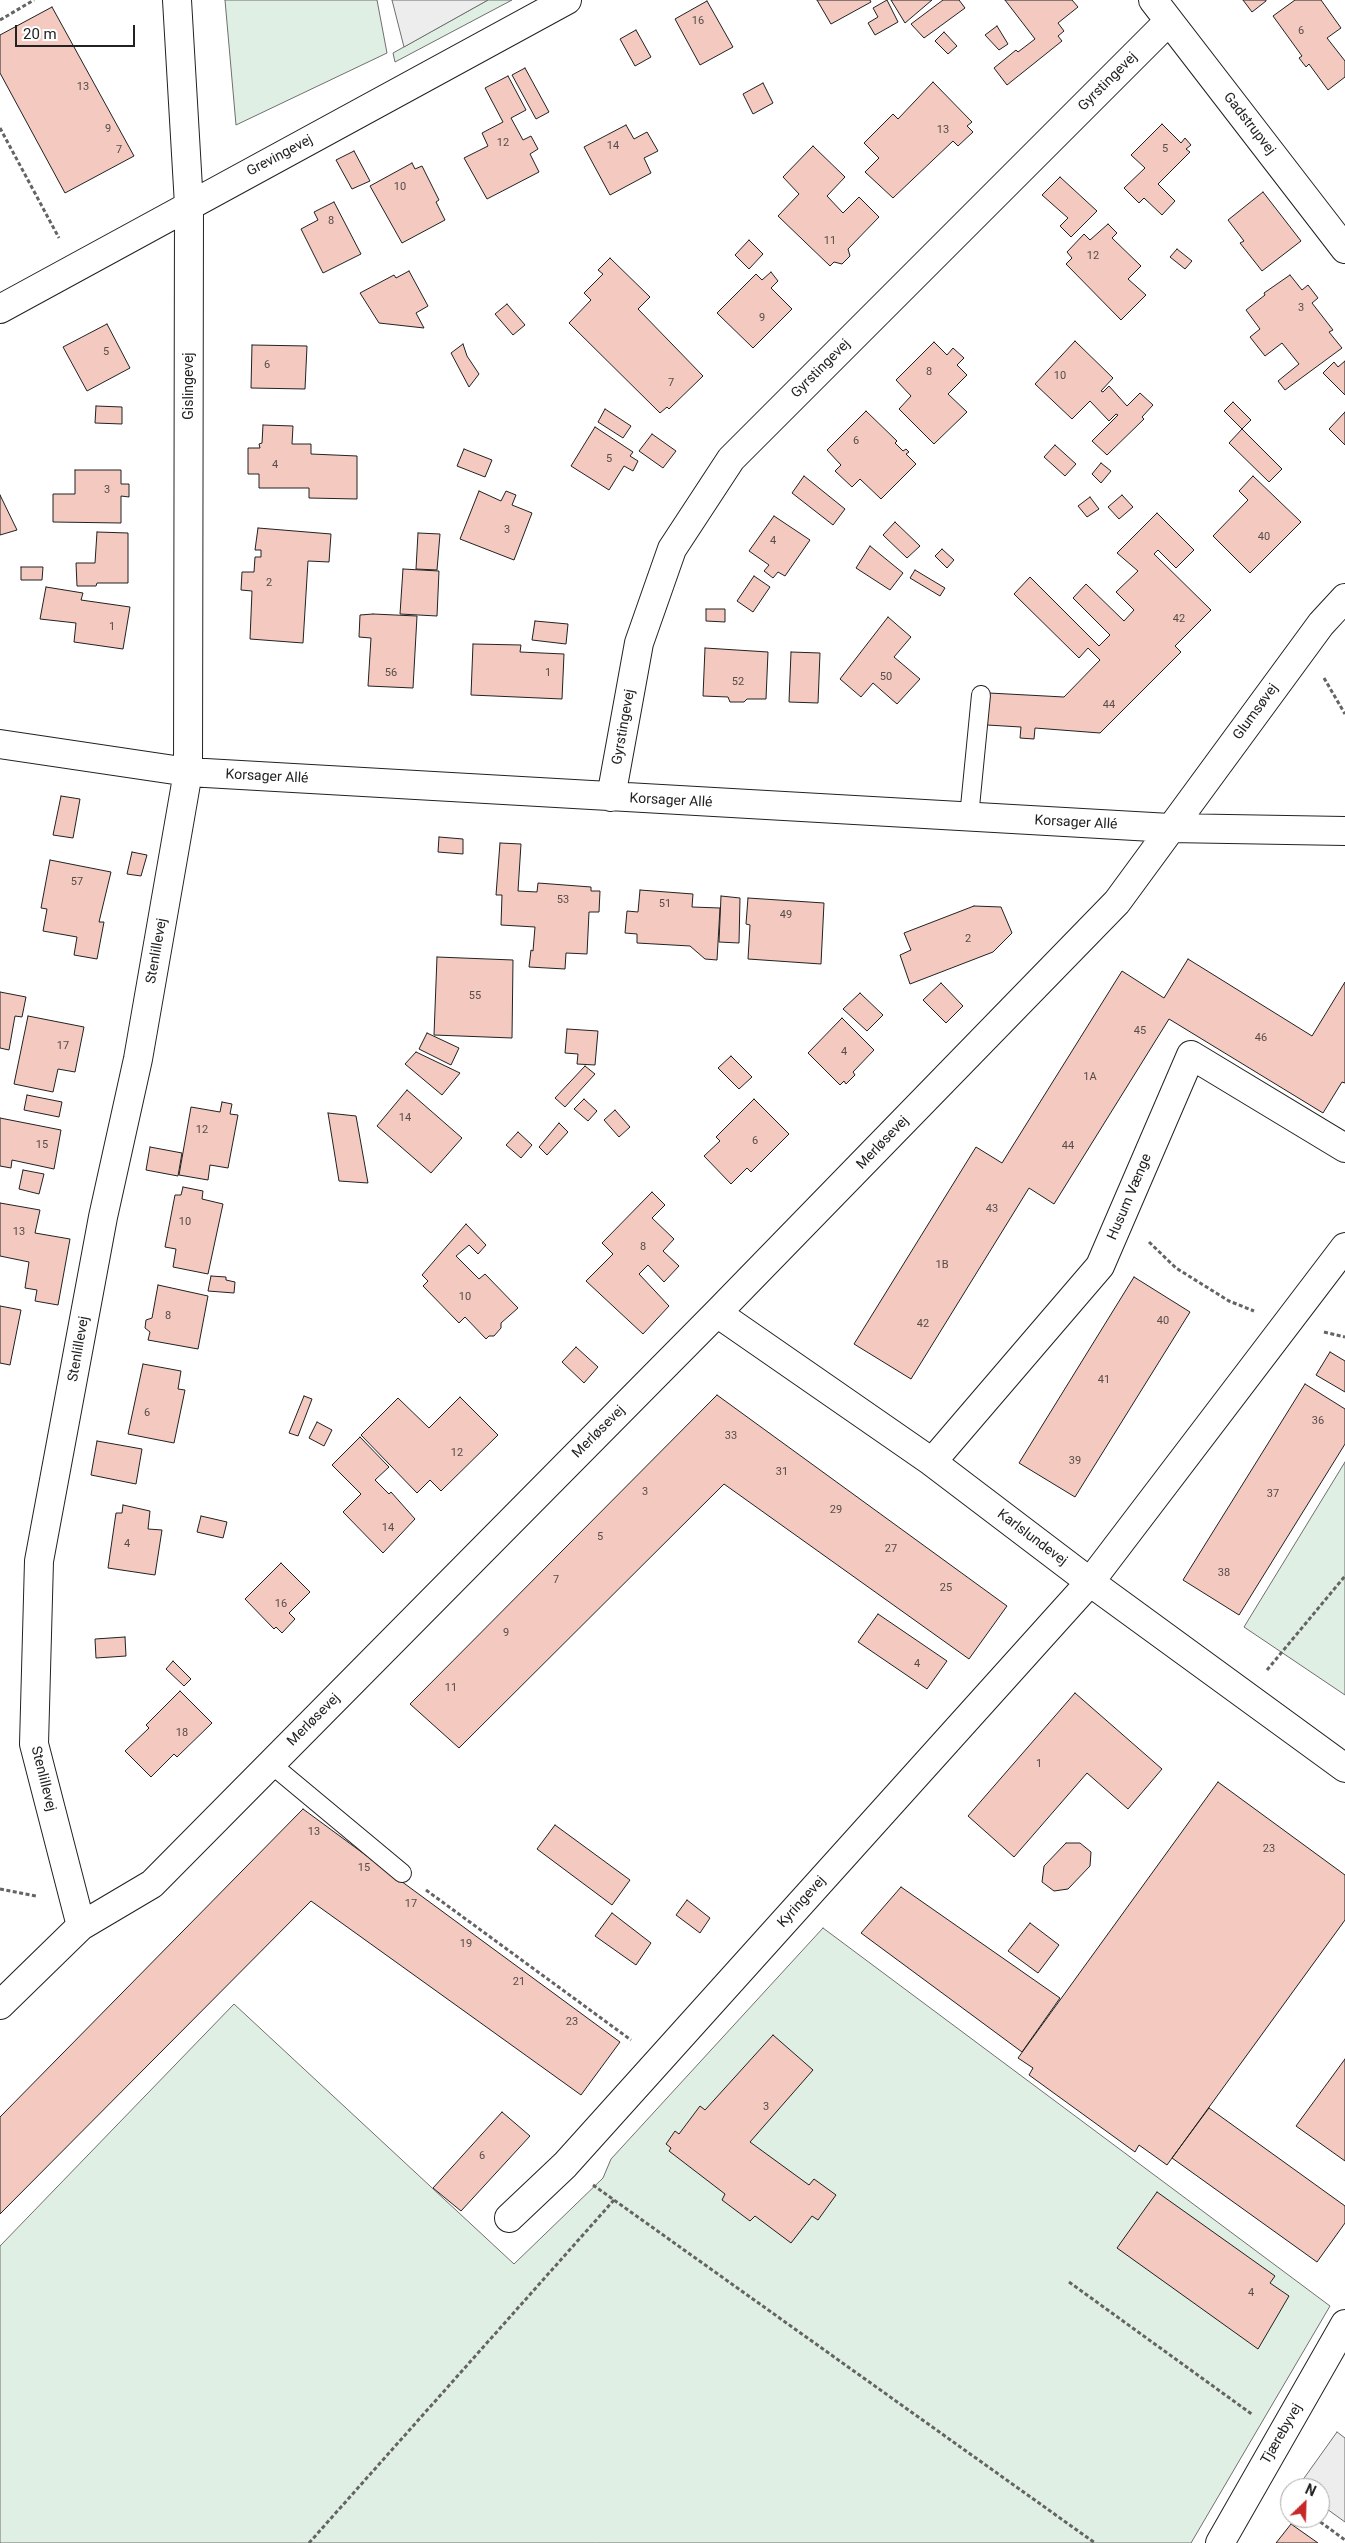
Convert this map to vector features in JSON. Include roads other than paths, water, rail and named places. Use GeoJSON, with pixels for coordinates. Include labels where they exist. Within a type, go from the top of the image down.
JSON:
{"type":"FeatureCollection","features":[{"type":"Feature","properties":{"kind":"street","name":"Gislingevej"},"geometry":{"type":"LineString","coordinates":[[177,0],[189,205],[188,772]]}},
{"type":"Feature","properties":{"kind":"street","name":"Gadstrupvej"},"geometry":{"type":"LineString","coordinates":[[1153,0],[1345,249]]}},
{"type":"Feature","properties":{"kind":"street","name":"Grevingevej"},"geometry":{"type":"LineString","coordinates":[[0,309],[562,1]]}},
{"type":"Feature","properties":{"kind":"street","name":"Gyrstingevej"},"geometry":{"type":"LineString","coordinates":[[611,797],[639,643],[672,549],[731,459],[1169,21]]}},
{"type":"Feature","properties":{"kind":"street","name":"Glumsøvej"},"geometry":{"type":"LineString","coordinates":[[1170,828],[1321,624],[1345,598]]}},
{"type":"Feature","properties":{"kind":"street","name":"Korsager Allé"},"geometry":{"type":"LineString","coordinates":[[0,744],[188,772],[1170,828],[1345,831]]}},
{"type":"Feature","properties":{"kind":"street","name":"Stenlillevej"},"geometry":{"type":"LineString","coordinates":[[81,1926],[34,1744],[40,1561],[103,1217],[138,1059],[188,772]]}},
{"type":"Feature","properties":{"kind":"street","name":"Merløsevej"},"geometry":{"type":"LineString","coordinates":[[0,2005],[81,1926],[152,1884],[717,1313],[1117,902],[1170,828]]}},
{"type":"Feature","properties":{"kind":"street","name":"Husum Vænge"},"geometry":{"type":"LineString","coordinates":[[932,1462],[1100,1266],[1191,1055],[1345,1148]]}},
{"type":"Feature","properties":{"kind":"street"},"geometry":{"type":"LineString","coordinates":[[1090,1582],[1345,1247]]}},
{"type":"Feature","properties":{"kind":"street","name":"Karlslundevej"},"geometry":{"type":"LineString","coordinates":[[717,1313],[932,1462],[1090,1582],[1345,1768]]}},
{"type":"Feature","properties":{"kind":"street","name":"Kyringevej"},"geometry":{"type":"LineString","coordinates":[[510,2218],[565,2166],[1090,1582]]}},
{"type":"Feature","properties":{"kind":"street","name":"Tjærebyvej"},"geometry":{"type":"LineString","coordinates":[[1220,2543],[1345,2324]]}},
{"type":"Feature","properties":{"kind":"lane"},"geometry":{"type":"LineString","coordinates":[[969,817],[981,695]]}},
{"type":"Feature","properties":{"kind":"lane"},"geometry":{"type":"LineString","coordinates":[[271,1764],[402,1873]]}}]}
